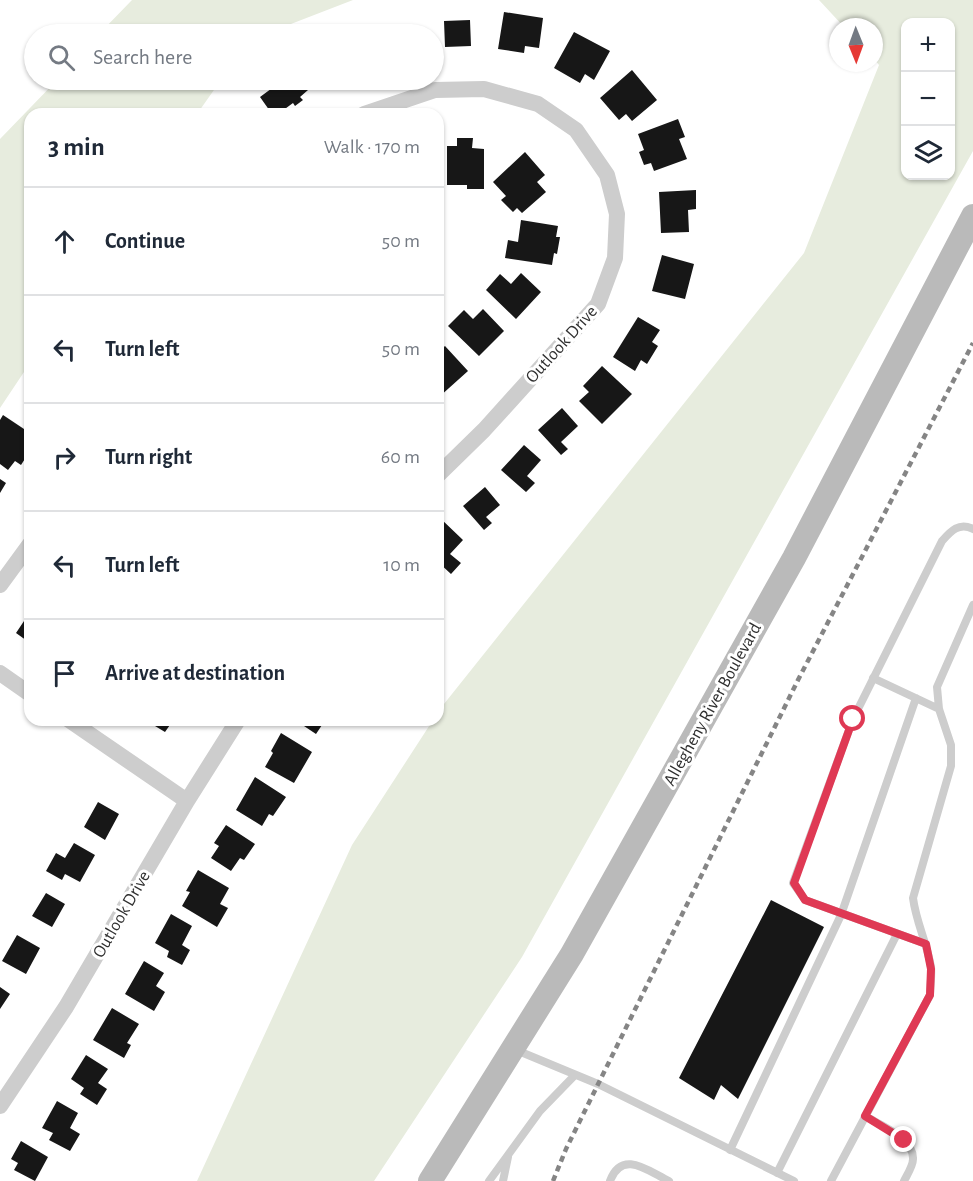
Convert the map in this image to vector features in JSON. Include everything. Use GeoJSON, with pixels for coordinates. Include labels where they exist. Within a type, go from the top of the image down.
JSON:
{"type":"FeatureCollection","features":[{"type":"Feature","properties":{"kind":"main road","name":"Allegheny River Boulevard"},"geometry":{"type":"LineString","coordinates":[[430,1181],[572,954],[794,558],[973,216]]}},
{"type":"Feature","properties":{"kind":"street","name":"Outlook Drive"},"geometry":{"type":"LineString","coordinates":[[444,90],[484,89],[538,104],[576,130],[607,175],[617,214],[615,258],[598,304],[484,430],[444,469]]}},
{"type":"Feature","properties":{"kind":"street","name":"Outlook Drive"},"geometry":{"type":"LineString","coordinates":[[382,108],[435,90]]}},
{"type":"Feature","properties":{"kind":"street"},"geometry":{"type":"LineString","coordinates":[[0,585],[24,552]]}},
{"type":"Feature","properties":{"kind":"street"},"geometry":{"type":"LineString","coordinates":[[0,673],[24,690]]}},
{"type":"Feature","properties":{"kind":"street"},"geometry":{"type":"LineString","coordinates":[[78,726],[187,801]]}},
{"type":"Feature","properties":{"kind":"street","name":"Outlook Drive"},"geometry":{"type":"LineString","coordinates":[[0,1106],[66,1007],[187,801],[234,726]]}},
{"type":"Feature","properties":{"kind":"lane"},"geometry":{"type":"LineString","coordinates":[[926,944],[805,900],[794,883],[853,719],[942,541],[953,529],[966,526],[973,530]]}},
{"type":"Feature","properties":{"kind":"lane"},"geometry":{"type":"LineString","coordinates":[[831,1181],[930,995],[931,969],[926,944],[915,915],[913,898],[951,766],[951,745],[939,709],[937,687],[973,606]]}},
{"type":"Feature","properties":{"kind":"lane"},"geometry":{"type":"LineString","coordinates":[[873,678],[939,709]]}},
{"type":"Feature","properties":{"kind":"lane"},"geometry":{"type":"LineString","coordinates":[[730,1150],[841,915],[916,698]]}},
{"type":"Feature","properties":{"kind":"lane"},"geometry":{"type":"LineString","coordinates":[[777,1173],[897,934]]}},
{"type":"Feature","properties":{"kind":"lane"},"geometry":{"type":"LineString","coordinates":[[512,1049],[598,1084],[794,1181]]}},
{"type":"Feature","properties":{"kind":"lane"},"geometry":{"type":"LineString","coordinates":[[489,1181],[540,1111],[575,1075]]}},
{"type":"Feature","properties":{"kind":"lane"},"geometry":{"type":"LineString","coordinates":[[865,1116],[904,1140],[912,1150],[914,1161],[904,1181]]}},
{"type":"Feature","properties":{"kind":"lane"},"geometry":{"type":"LineString","coordinates":[[503,1181],[509,1151]]}},
{"type":"Feature","properties":{"kind":"lane"},"geometry":{"type":"LineString","coordinates":[[610,1181],[614,1170],[622,1164],[632,1163],[669,1181]]}},
{"type":"Feature","properties":{"kind":"shaded area"},"geometry":{"type":"Polygon","coordinates":[[[132,0],[353,0],[291,24],[109,24],[132,0]]]}},
{"type":"Feature","properties":{"kind":"shaded area"},"geometry":{"type":"Polygon","coordinates":[[[819,0],[973,0],[973,151],[522,957],[374,1181],[197,1181],[352,845],[429,726],[444,726],[444,704],[804,253],[876,72],[883,72],[883,18],[836,18],[819,0]]]}},
{"type":"Feature","properties":{"kind":"shaded area"},"geometry":{"type":"Polygon","coordinates":[[[47,90],[214,90],[201,108],[30,108],[47,90]]]}},
{"type":"Feature","properties":{"kind":"shaded area"},"geometry":{"type":"Polygon","coordinates":[[[24,114],[24,372],[0,408],[0,139],[24,114]]]}},
{"type":"Feature","properties":{"kind":"building"},"geometry":{"type":"Polygon","coordinates":[[[504,12],[543,18],[539,48],[525,46],[524,53],[498,49],[504,12]]]}},
{"type":"Feature","properties":{"kind":"building"},"geometry":{"type":"Polygon","coordinates":[[[470,20],[471,46],[445,47],[444,21],[470,20]]]}},
{"type":"Feature","properties":{"kind":"building"},"geometry":{"type":"Polygon","coordinates":[[[574,32],[610,51],[594,80],[585,74],[580,83],[554,68],[574,32]]]}},
{"type":"Feature","properties":{"kind":"building"},"geometry":{"type":"Polygon","coordinates":[[[632,70],[657,100],[632,121],[626,114],[619,120],[600,98],[632,70]]]}},
{"type":"Feature","properties":{"kind":"building"},"geometry":{"type":"Polygon","coordinates":[[[269,90],[308,90],[300,97],[303,100],[295,106],[293,103],[286,108],[268,108],[260,97],[269,90]]]}},
{"type":"Feature","properties":{"kind":"building"},"geometry":{"type":"Polygon","coordinates":[[[678,119],[685,137],[679,139],[687,159],[654,171],[651,163],[644,165],[639,152],[644,150],[638,134],[678,119]]]}},
{"type":"Feature","properties":{"kind":"building"},"geometry":{"type":"Polygon","coordinates":[[[457,138],[473,138],[472,148],[484,149],[484,189],[467,189],[467,185],[447,185],[447,146],[457,146],[457,138]]]}},
{"type":"Feature","properties":{"kind":"building"},"geometry":{"type":"Polygon","coordinates":[[[525,152],[545,175],[537,182],[546,192],[522,213],[517,208],[513,212],[501,200],[506,196],[493,182],[525,152]]]}},
{"type":"Feature","properties":{"kind":"building"},"geometry":{"type":"Polygon","coordinates":[[[696,190],[696,209],[688,210],[689,232],[661,233],[659,192],[696,190]]]}},
{"type":"Feature","properties":{"kind":"building"},"geometry":{"type":"Polygon","coordinates":[[[521,220],[558,226],[556,237],[560,237],[552,265],[505,258],[508,240],[518,242],[521,220]]]}},
{"type":"Feature","properties":{"kind":"building"},"geometry":{"type":"Polygon","coordinates":[[[662,255],[694,264],[685,299],[652,291],[662,255]]]}},
{"type":"Feature","properties":{"kind":"building"},"geometry":{"type":"Polygon","coordinates":[[[521,273],[541,292],[516,319],[486,290],[500,274],[511,284],[521,273]]]}},
{"type":"Feature","properties":{"kind":"building"},"geometry":{"type":"Polygon","coordinates":[[[483,309],[504,331],[479,356],[448,326],[464,310],[473,319],[483,309]]]}},
{"type":"Feature","properties":{"kind":"building"},"geometry":{"type":"Polygon","coordinates":[[[638,317],[660,330],[652,342],[658,346],[647,364],[641,360],[635,371],[613,357],[638,317]]]}},
{"type":"Feature","properties":{"kind":"building"},"geometry":{"type":"Polygon","coordinates":[[[444,347],[468,371],[444,393],[444,347]]]}},
{"type":"Feature","properties":{"kind":"building"},"geometry":{"type":"Polygon","coordinates":[[[602,366],[632,394],[602,424],[579,401],[589,392],[583,386],[602,366]]]}},
{"type":"Feature","properties":{"kind":"building"},"geometry":{"type":"Polygon","coordinates":[[[562,408],[578,426],[561,442],[568,449],[561,455],[538,430],[562,408]]]}},
{"type":"Feature","properties":{"kind":"building"},"geometry":{"type":"Polygon","coordinates":[[[3,415],[24,429],[24,460],[21,465],[15,461],[8,470],[0,464],[0,420],[3,415]]]}},
{"type":"Feature","properties":{"kind":"building"},"geometry":{"type":"Polygon","coordinates":[[[524,445],[541,460],[527,476],[535,483],[526,492],[501,470],[524,445]]]}},
{"type":"Feature","properties":{"kind":"building"},"geometry":{"type":"Polygon","coordinates":[[[0,479],[6,483],[0,493],[0,479]]]}},
{"type":"Feature","properties":{"kind":"building"},"geometry":{"type":"Polygon","coordinates":[[[485,487],[500,505],[486,517],[492,523],[484,530],[463,506],[485,487]]]}},
{"type":"Feature","properties":{"kind":"building"},"geometry":{"type":"Polygon","coordinates":[[[444,522],[463,540],[450,554],[461,563],[451,574],[444,568],[444,522]]]}},
{"type":"Feature","properties":{"kind":"building"},"geometry":{"type":"Polygon","coordinates":[[[24,621],[24,639],[16,633],[24,621]]]}},
{"type":"Feature","properties":{"kind":"building"},"geometry":{"type":"Polygon","coordinates":[[[155,726],[169,726],[165,732],[155,726]]]}},
{"type":"Feature","properties":{"kind":"building"},"geometry":{"type":"Polygon","coordinates":[[[304,726],[321,726],[316,734],[304,726]]]}},
{"type":"Feature","properties":{"kind":"building"},"geometry":{"type":"Polygon","coordinates":[[[281,733],[312,752],[294,783],[265,767],[281,733]]]}},
{"type":"Feature","properties":{"kind":"building"},"geometry":{"type":"Polygon","coordinates":[[[255,777],[286,797],[273,816],[269,814],[262,826],[236,810],[255,777]]]}},
{"type":"Feature","properties":{"kind":"building"},"geometry":{"type":"Polygon","coordinates":[[[98,802],[119,814],[105,840],[84,827],[98,802]]]}},
{"type":"Feature","properties":{"kind":"building"},"geometry":{"type":"Polygon","coordinates":[[[226,825],[255,844],[244,860],[240,858],[231,871],[211,858],[219,846],[214,843],[226,825]]]}},
{"type":"Feature","properties":{"kind":"building"},"geometry":{"type":"Polygon","coordinates":[[[74,843],[95,855],[80,882],[65,874],[62,880],[46,871],[56,853],[65,858],[74,843]]]}},
{"type":"Feature","properties":{"kind":"building"},"geometry":{"type":"Polygon","coordinates":[[[198,870],[229,888],[220,904],[228,908],[217,927],[182,906],[190,892],[186,891],[198,870]]]}},
{"type":"Feature","properties":{"kind":"building"},"geometry":{"type":"Polygon","coordinates":[[[46,893],[65,904],[52,927],[32,916],[46,893]]]}},
{"type":"Feature","properties":{"kind":"building"},"geometry":{"type":"Polygon","coordinates":[[[771,900],[824,927],[738,1099],[721,1085],[714,1100],[679,1078],[771,900]]]}},
{"type":"Feature","properties":{"kind":"building"},"geometry":{"type":"Polygon","coordinates":[[[171,914],[192,926],[182,945],[190,950],[182,965],[167,957],[169,951],[155,943],[171,914]]]}},
{"type":"Feature","properties":{"kind":"building"},"geometry":{"type":"Polygon","coordinates":[[[17,935],[40,948],[26,974],[2,961],[17,935]]]}},
{"type":"Feature","properties":{"kind":"building"},"geometry":{"type":"Polygon","coordinates":[[[144,961],[164,973],[156,986],[165,992],[154,1011],[125,994],[144,961]]]}},
{"type":"Feature","properties":{"kind":"building"},"geometry":{"type":"Polygon","coordinates":[[[0,987],[10,994],[0,1009],[0,987]]]}},
{"type":"Feature","properties":{"kind":"building"},"geometry":{"type":"Polygon","coordinates":[[[112,1008],[139,1024],[127,1043],[131,1045],[124,1058],[93,1040],[112,1008]]]}},
{"type":"Feature","properties":{"kind":"building"},"geometry":{"type":"Polygon","coordinates":[[[86,1055],[108,1069],[98,1083],[107,1089],[97,1105],[80,1094],[84,1088],[71,1079],[86,1055]]]}},
{"type":"Feature","properties":{"kind":"building"},"geometry":{"type":"Polygon","coordinates":[[[57,1101],[78,1113],[70,1128],[80,1134],[70,1151],[49,1140],[53,1133],[42,1128],[57,1101]]]}},
{"type":"Feature","properties":{"kind":"building"},"geometry":{"type":"Polygon","coordinates":[[[21,1141],[48,1157],[35,1181],[14,1170],[18,1163],[11,1159],[21,1141]]]}},
{"type":"Feature","properties":{"kind":"railway"},"geometry":{"type":"LineString","coordinates":[[553,1181],[566,1149],[798,680],[973,343]]}},
{"type":"Feature","properties":{"kind":"route"},"geometry":{"type":"LineString","coordinates":[[853,719],[794,883],[805,900],[926,944],[931,969],[930,995],[865,1116],[904,1140]]}}]}
